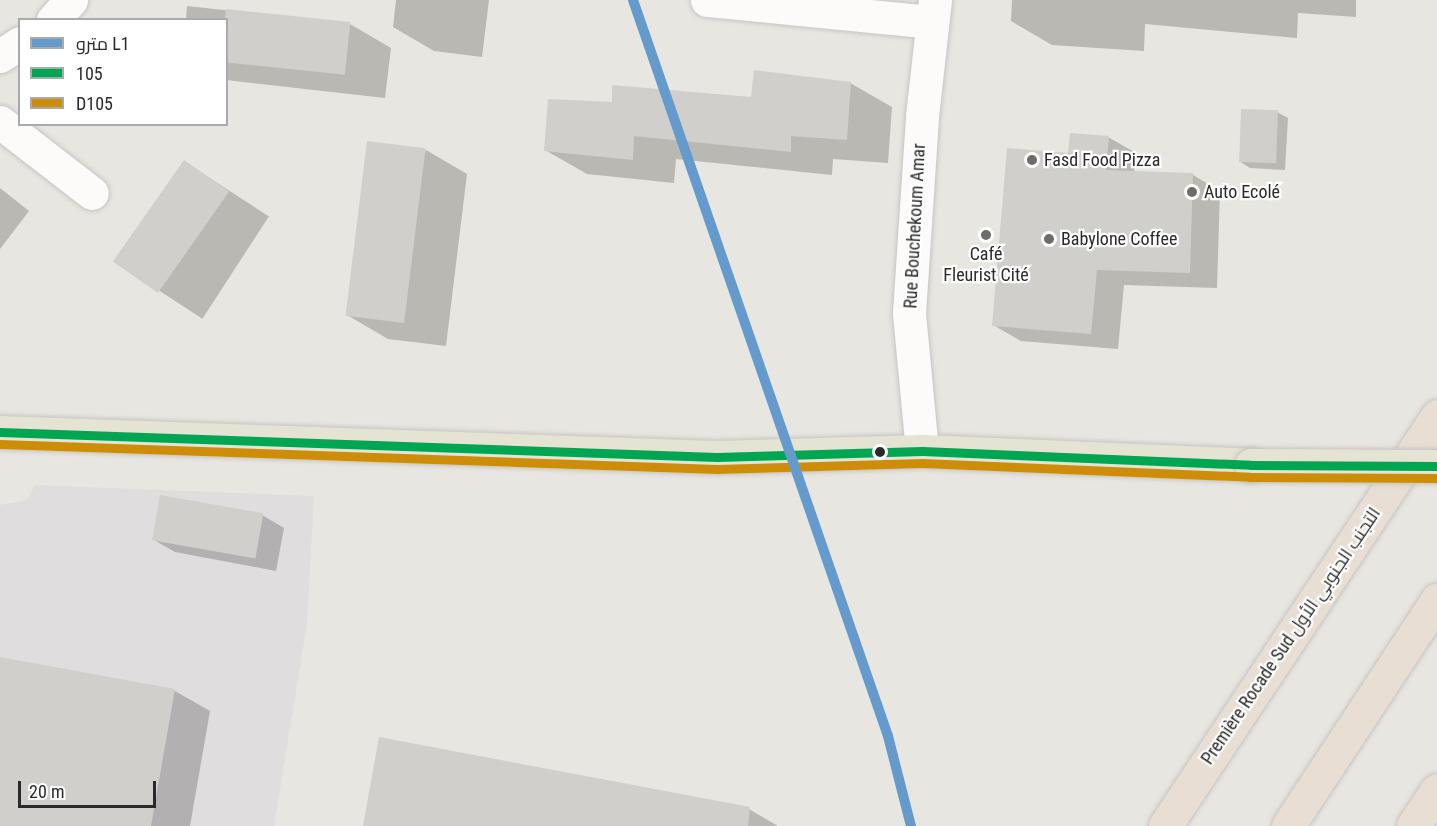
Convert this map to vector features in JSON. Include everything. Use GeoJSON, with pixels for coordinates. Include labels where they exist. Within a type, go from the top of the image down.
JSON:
{"type":"FeatureCollection","features":[{"type":"Feature","properties":{"kind":"highway","name":"Première Rocade Sud التجنب الجنوبي الأول"},"geometry":{"type":"LineString","coordinates":[[1165,826],[1437,416]]}},
{"type":"Feature","properties":{"kind":"highway"},"geometry":{"type":"LineString","coordinates":[[1288,826],[1437,600]]}},
{"type":"Feature","properties":{"kind":"highway"},"geometry":{"type":"LineString","coordinates":[[1413,826],[1437,790]]}},
{"type":"Feature","properties":{"kind":"main road"},"geometry":{"type":"LineString","coordinates":[[0,432],[717,457],[922,452],[1251,465],[1437,466]]}},
{"type":"Feature","properties":{"kind":"street"},"geometry":{"type":"LineString","coordinates":[[55,18],[71,0]]}},
{"type":"Feature","properties":{"kind":"street"},"geometry":{"type":"LineString","coordinates":[[708,0],[933,11]]}},
{"type":"Feature","properties":{"kind":"street","name":"Rue Bouchekoum Amar"},"geometry":{"type":"LineString","coordinates":[[922,452],[909,313],[933,11]]}},
{"type":"Feature","properties":{"kind":"street"},"geometry":{"type":"LineString","coordinates":[[0,56],[18,44]]}},
{"type":"Feature","properties":{"kind":"street"},"geometry":{"type":"LineString","coordinates":[[0,122],[92,193]]}},
{"type":"Feature","properties":{"kind":"shaded area"},"geometry":{"type":"Polygon","coordinates":[[[35,485],[314,496],[307,624],[274,826],[0,826],[0,505],[27,500],[35,485]]]}},
{"type":"Feature","properties":{"kind":"building"},"geometry":{"type":"Polygon","coordinates":[[[226,9],[350,22],[345,75],[228,63],[226,9]]]}},
{"type":"Feature","properties":{"kind":"building"},"geometry":{"type":"Polygon","coordinates":[[[754,70],[851,82],[847,140],[791,136],[791,152],[634,136],[633,160],[544,151],[548,99],[612,102],[612,85],[751,97],[754,70]]]}},
{"type":"Feature","properties":{"kind":"building"},"geometry":{"type":"Polygon","coordinates":[[[1241,109],[1278,110],[1276,163],[1239,162],[1241,109]]]}},
{"type":"Feature","properties":{"kind":"building","name":"Babylone Coffee"},"geometry":{"type":"Polygon","coordinates":[[[1070,133],[1109,136],[1106,170],[1193,173],[1190,273],[1097,270],[1091,334],[992,326],[1007,148],[1068,153],[1070,133]]]}},
{"type":"Feature","properties":{"kind":"building"},"geometry":{"type":"Polygon","coordinates":[[[367,141],[426,148],[404,323],[346,316],[367,141]]]}},
{"type":"Feature","properties":{"kind":"building"},"geometry":{"type":"Polygon","coordinates":[[[184,160],[229,192],[158,293],[113,262],[184,160]]]}},
{"type":"Feature","properties":{"kind":"building"},"geometry":{"type":"Polygon","coordinates":[[[160,495],[263,513],[255,559],[152,540],[160,495]]]}},
{"type":"Feature","properties":{"kind":"building"},"geometry":{"type":"Polygon","coordinates":[[[0,657],[175,689],[151,826],[0,826],[0,657]]]}},
{"type":"Feature","properties":{"kind":"building"},"geometry":{"type":"Polygon","coordinates":[[[379,737],[750,807],[748,826],[363,826],[379,737]]]}},
{"type":"Feature","properties":{"kind":"metro line","name":"L1"},"geometry":{"type":"LineString","coordinates":[[633,0],[888,736],[911,826]]}},
{"type":"Feature","properties":{"kind":"transit line","name":"105"},"geometry":{"type":"LineString","coordinates":[[0,432],[717,457],[922,451],[1251,465],[1437,466]]}},
{"type":"Feature","properties":{"kind":"transit line","name":"D105"},"geometry":{"type":"LineString","coordinates":[[0,444],[717,469],[922,463],[1250,477],[1437,478]]}},
{"type":"Feature","properties":{"kind":"place","name":"Fasd Food Pizza"},"geometry":{"type":"Point","coordinates":[1032,160]}},
{"type":"Feature","properties":{"kind":"place","name":"Auto Ecolé"},"geometry":{"type":"Point","coordinates":[1192,192]}},
{"type":"Feature","properties":{"kind":"place","name":"Café Fleurist Cité"},"geometry":{"type":"Point","coordinates":[986,235]}},
{"type":"Feature","properties":{"kind":"place","name":"Babylone Coffee"},"geometry":{"type":"Point","coordinates":[1049,239]}}]}
